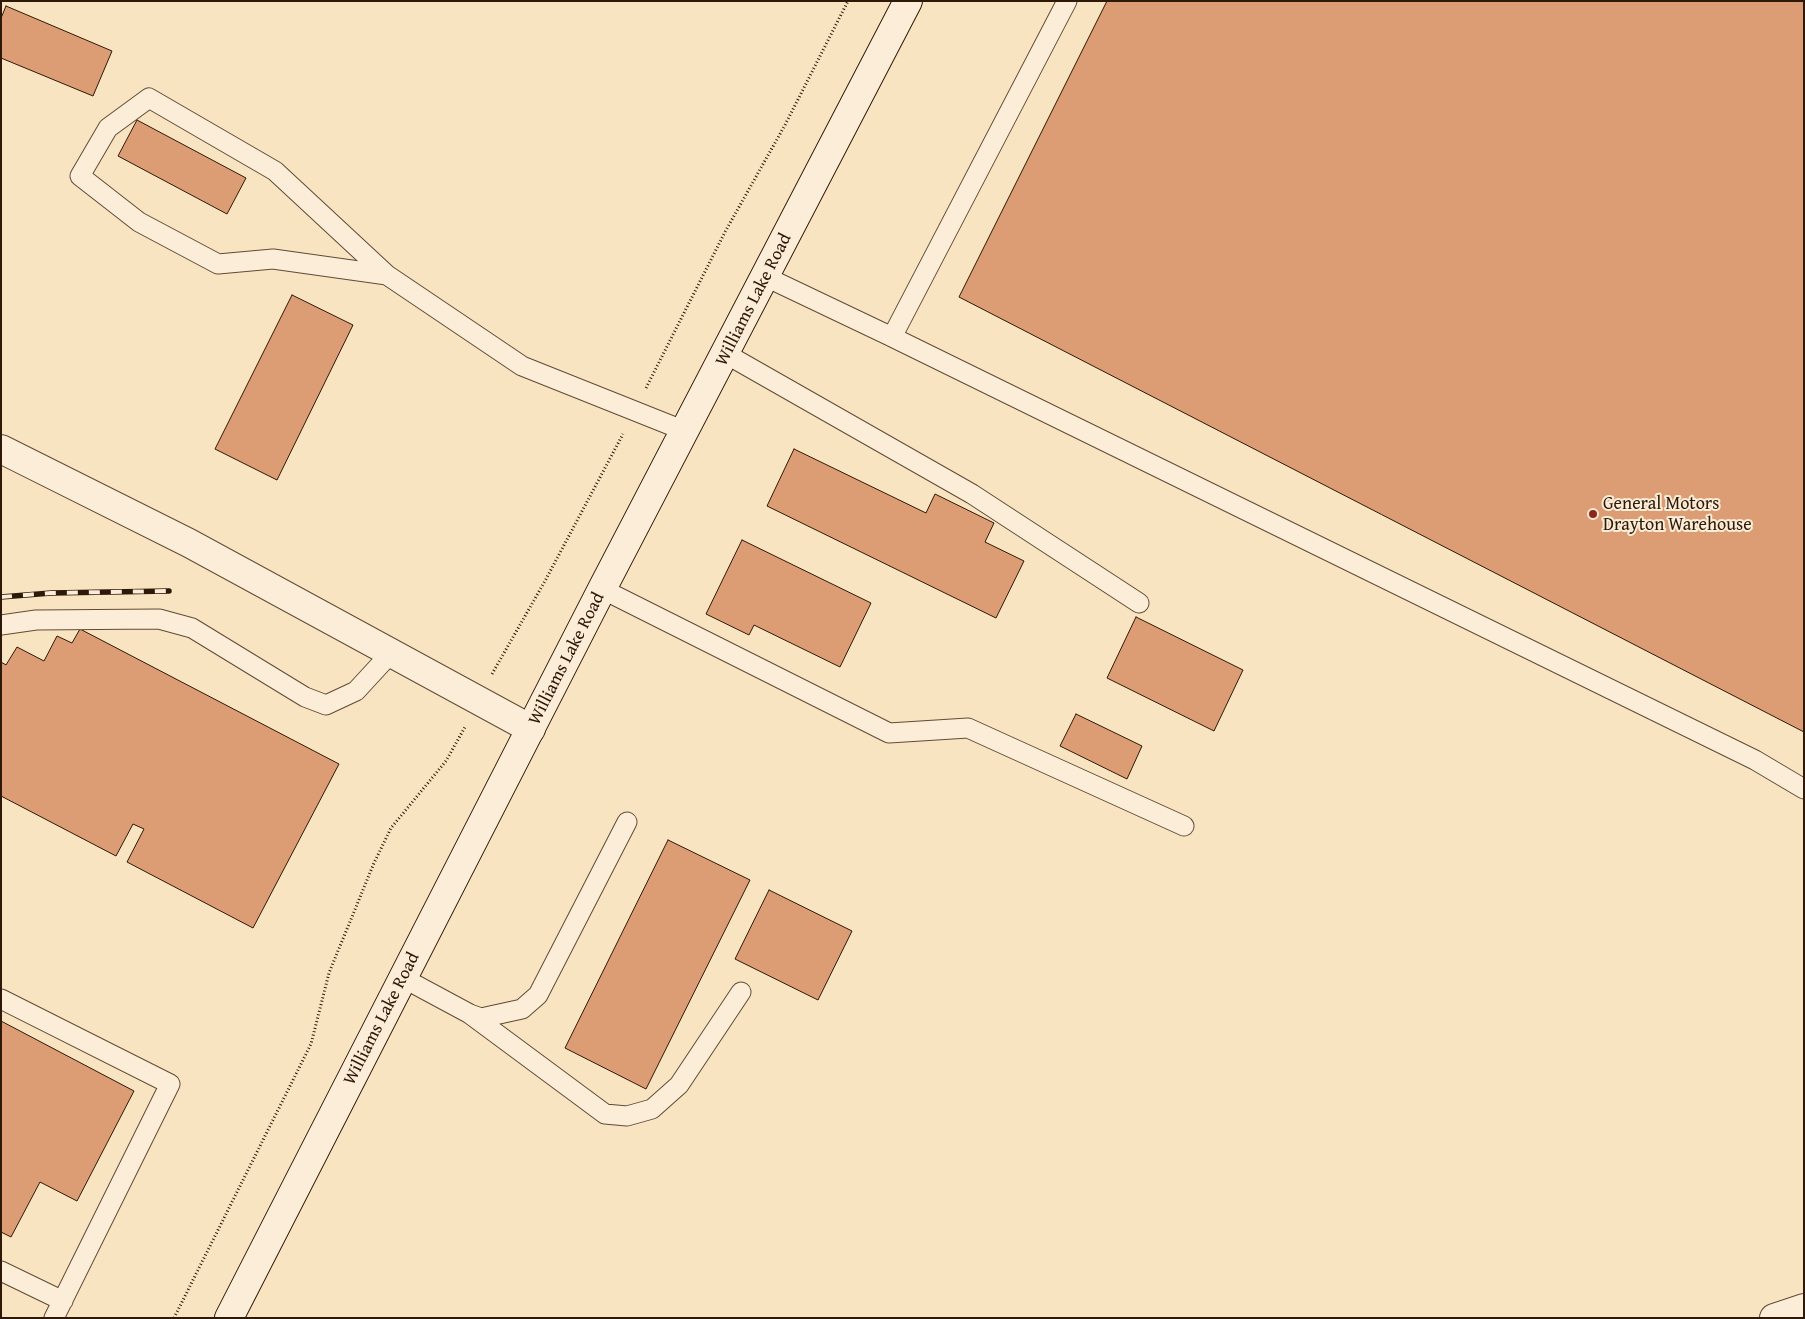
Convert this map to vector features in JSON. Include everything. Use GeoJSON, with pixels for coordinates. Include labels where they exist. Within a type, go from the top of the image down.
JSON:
{"type":"FeatureCollection","features":[{"type":"Feature","properties":{"kind":"main road","name":"Williams Lake Road"},"geometry":{"type":"LineString","coordinates":[[228,1318],[602,589],[726,354],[908,1]]}},
{"type":"Feature","properties":{"kind":"main road"},"geometry":{"type":"LineString","coordinates":[[1,449],[189,543],[531,729]]}},
{"type":"Feature","properties":{"kind":"main road"},"geometry":{"type":"LineString","coordinates":[[1774,1318],[1804,1308]]}},
{"type":"Feature","properties":{"kind":"lane"},"geometry":{"type":"LineString","coordinates":[[892,337],[1067,1]]}},
{"type":"Feature","properties":{"kind":"lane"},"geometry":{"type":"LineString","coordinates":[[387,275],[273,259],[218,264],[139,222],[80,176],[108,128],[149,98],[275,171],[387,275],[522,366],[684,431]]}},
{"type":"Feature","properties":{"kind":"lane"},"geometry":{"type":"LineString","coordinates":[[766,277],[1755,760],[1804,789]]}},
{"type":"Feature","properties":{"kind":"lane"},"geometry":{"type":"LineString","coordinates":[[726,354],[972,494],[1139,603]]}},
{"type":"Feature","properties":{"kind":"lane"},"geometry":{"type":"LineString","coordinates":[[602,589],[889,733],[968,728],[1184,826]]}},
{"type":"Feature","properties":{"kind":"lane"},"geometry":{"type":"LineString","coordinates":[[1,625],[36,620],[160,619],[192,628],[305,697],[326,705],[356,691],[391,653]]}},
{"type":"Feature","properties":{"kind":"lane"},"geometry":{"type":"LineString","coordinates":[[403,978],[481,1018],[522,1009],[538,995],[627,822]]}},
{"type":"Feature","properties":{"kind":"lane"},"geometry":{"type":"LineString","coordinates":[[470,1014],[605,1114],[627,1116],[652,1109],[679,1085],[741,992]]}},
{"type":"Feature","properties":{"kind":"lane"},"geometry":{"type":"LineString","coordinates":[[1,999],[170,1084],[54,1318]]}},
{"type":"Feature","properties":{"kind":"lane"},"geometry":{"type":"LineString","coordinates":[[1,1270],[63,1301]]}},
{"type":"Feature","properties":{"kind":"path"},"geometry":{"type":"LineString","coordinates":[[174,1318],[310,1044],[329,973],[374,863],[391,828],[446,761],[478,700],[550,573],[608,464],[725,232],[785,126],[848,1]]}},
{"type":"Feature","properties":{"kind":"building","name":"General Motors Drayton Warehouse"},"geometry":{"type":"Polygon","coordinates":[[[1107,1],[1804,1],[1804,732],[959,297],[1107,1]]]}},
{"type":"Feature","properties":{"kind":"building"},"geometry":{"type":"Polygon","coordinates":[[[6,6],[112,51],[93,96],[1,58],[1,18],[6,6]]]}},
{"type":"Feature","properties":{"kind":"building"},"geometry":{"type":"Polygon","coordinates":[[[137,120],[246,178],[227,214],[118,156],[137,120]]]}},
{"type":"Feature","properties":{"kind":"building"},"geometry":{"type":"Polygon","coordinates":[[[292,295],[353,325],[277,480],[215,449],[292,295]]]}},
{"type":"Feature","properties":{"kind":"building"},"geometry":{"type":"Polygon","coordinates":[[[794,449],[926,513],[935,494],[994,523],[985,542],[1024,561],[996,618],[767,506],[794,449]]]}},
{"type":"Feature","properties":{"kind":"building"},"geometry":{"type":"Polygon","coordinates":[[[742,540],[871,603],[840,667],[754,625],[749,635],[706,614],[742,540]]]}},
{"type":"Feature","properties":{"kind":"building"},"geometry":{"type":"Polygon","coordinates":[[[1136,617],[1243,670],[1214,731],[1107,678],[1136,617]]]}},
{"type":"Feature","properties":{"kind":"building"},"geometry":{"type":"Polygon","coordinates":[[[80,629],[339,764],[253,928],[127,862],[144,829],[133,824],[116,856],[1,796],[1,662],[6,665],[17,647],[44,661],[57,636],[72,643],[80,629]]]}},
{"type":"Feature","properties":{"kind":"building"},"geometry":{"type":"Polygon","coordinates":[[[1076,714],[1142,746],[1127,779],[1060,746],[1076,714]]]}},
{"type":"Feature","properties":{"kind":"building"},"geometry":{"type":"Polygon","coordinates":[[[668,840],[750,880],[646,1089],[565,1048],[668,840]]]}},
{"type":"Feature","properties":{"kind":"building"},"geometry":{"type":"Polygon","coordinates":[[[769,890],[852,931],[818,1000],[735,959],[769,890]]]}},
{"type":"Feature","properties":{"kind":"building"},"geometry":{"type":"Polygon","coordinates":[[[1,1021],[134,1091],[77,1201],[40,1182],[11,1237],[1,1232],[1,1021]]]}},
{"type":"Feature","properties":{"kind":"railway"},"geometry":{"type":"LineString","coordinates":[[1,597],[51,593],[169,591]]}},
{"type":"Feature","properties":{"kind":"place","name":"General Motors Drayton Warehouse"},"geometry":{"type":"Point","coordinates":[1593,514]}}]}
